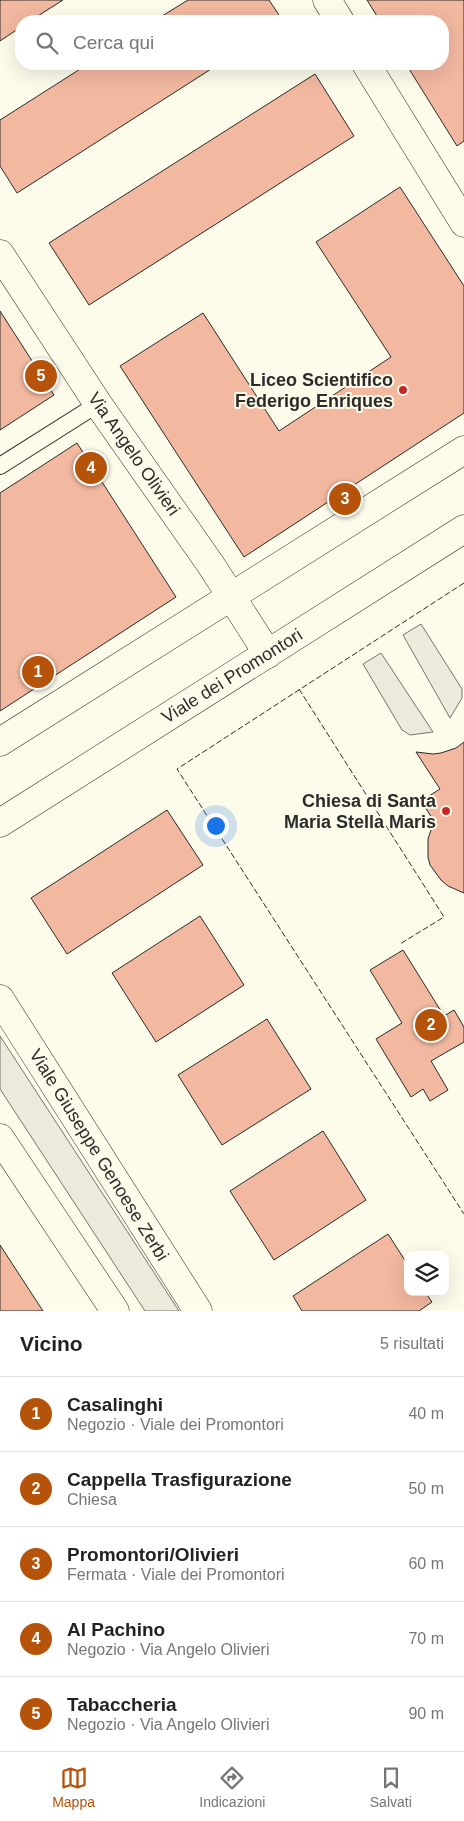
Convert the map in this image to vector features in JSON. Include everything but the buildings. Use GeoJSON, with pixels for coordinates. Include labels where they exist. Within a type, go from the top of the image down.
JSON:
{"type":"FeatureCollection","features":[{"type":"Feature","properties":{"kind":"street"},"geometry":{"type":"LineString","coordinates":[[327,0],[336,15]]}},
{"type":"Feature","properties":{"kind":"street"},"geometry":{"type":"LineString","coordinates":[[370,70],[464,223]]}},
{"type":"Feature","properties":{"kind":"street","name":"Via Angelo Olivieri"},"geometry":{"type":"LineString","coordinates":[[0,254],[98,404],[232,597],[268,654]]}},
{"type":"Feature","properties":{"kind":"street"},"geometry":{"type":"LineString","coordinates":[[0,742],[464,450]]}},
{"type":"Feature","properties":{"kind":"street","name":"Viale dei Promontori"},"geometry":{"type":"LineString","coordinates":[[0,823],[464,529]]}},
{"type":"Feature","properties":{"kind":"street","name":"Viale Giuseppe Genoese Zerbi"},"geometry":{"type":"LineString","coordinates":[[0,998],[198,1311]]}},
{"type":"Feature","properties":{"kind":"street"},"geometry":{"type":"LineString","coordinates":[[0,1138],[115,1311]]}},
{"type":"Feature","properties":{"kind":"lane"},"geometry":{"type":"LineString","coordinates":[[0,466],[98,404]]}},
{"type":"Feature","properties":{"kind":"shaded area"},"geometry":{"type":"Polygon","coordinates":[[[421,624],[462,689],[462,698],[450,718],[403,635],[421,624]]]}},
{"type":"Feature","properties":{"kind":"shaded area"},"geometry":{"type":"Polygon","coordinates":[[[381,653],[433,732],[410,735],[402,730],[363,664],[381,653]]]}},
{"type":"Feature","properties":{"kind":"shaded area"},"geometry":{"type":"Polygon","coordinates":[[[0,1036],[179,1311],[145,1311],[0,1089],[0,1036]]]}},
{"type":"Feature","properties":{"kind":"fence"},"geometry":{"type":"LineString","coordinates":[[464,583],[177,769],[464,1214]]}},
{"type":"Feature","properties":{"kind":"fence"},"geometry":{"type":"LineString","coordinates":[[299,689],[444,917],[400,944]]}},
{"type":"Feature","properties":{"kind":"place","name":"Tabaccheria"},"geometry":{"type":"Point","coordinates":[41,376]}},
{"type":"Feature","properties":{"kind":"place","name":"Liceo Scientifico Federigo Enriques"},"geometry":{"type":"Point","coordinates":[403,390]}},
{"type":"Feature","properties":{"kind":"place","name":"Al Pachino"},"geometry":{"type":"Point","coordinates":[91,468]}},
{"type":"Feature","properties":{"kind":"place","name":"Promontori/Olivieri"},"geometry":{"type":"Point","coordinates":[345,499]}},
{"type":"Feature","properties":{"kind":"place","name":"Casalinghi"},"geometry":{"type":"Point","coordinates":[38,672]}},
{"type":"Feature","properties":{"kind":"place","name":"Chiesa di Santa Maria Stella Maris"},"geometry":{"type":"Point","coordinates":[446,811]}},
{"type":"Feature","properties":{"kind":"place","name":"Cappella Trasfigurazione"},"geometry":{"type":"Point","coordinates":[431,1025]}}]}
